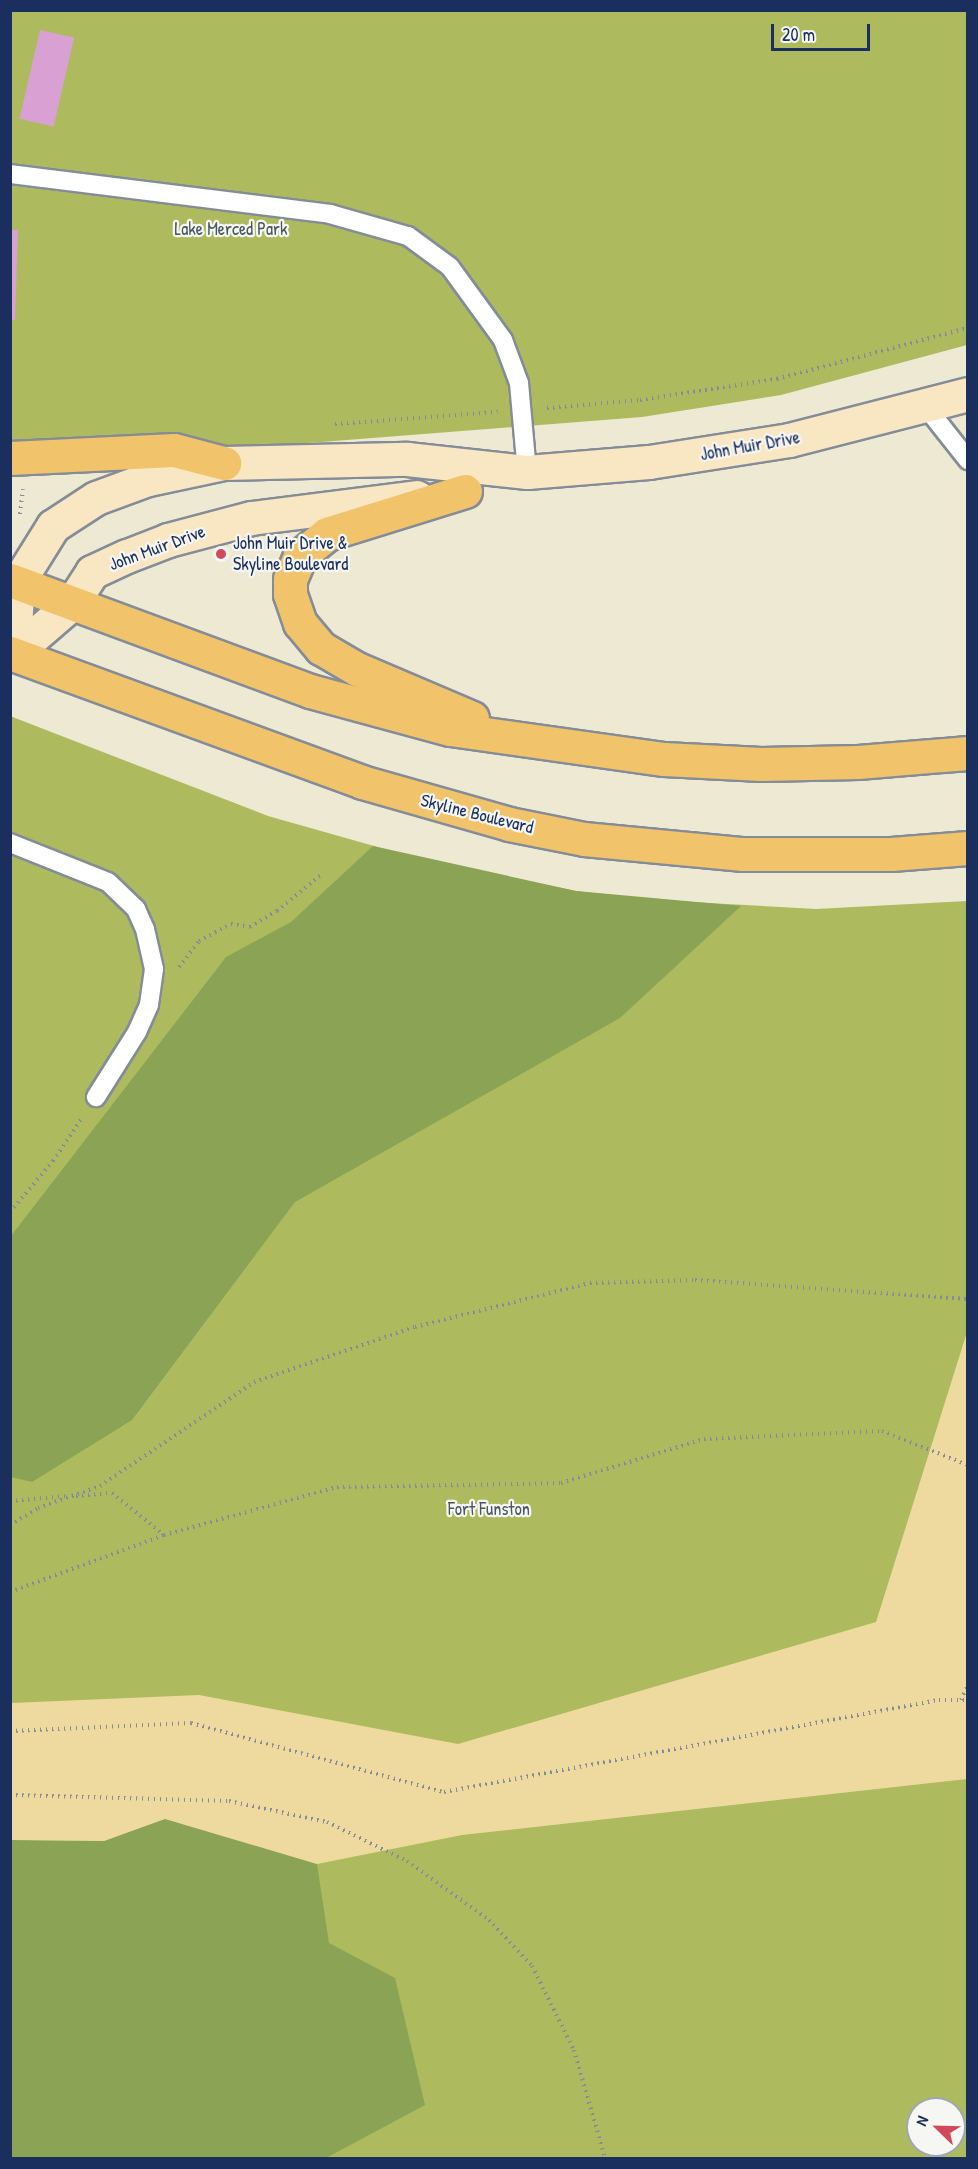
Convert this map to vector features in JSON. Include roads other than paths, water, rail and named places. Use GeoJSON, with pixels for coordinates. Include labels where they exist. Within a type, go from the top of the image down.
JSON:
{"type":"FeatureCollection","features":[{"type":"Feature","properties":{"kind":"main road"},"geometry":{"type":"LineString","coordinates":[[10,459],[174,450],[224,463]]}},
{"type":"Feature","properties":{"kind":"main road"},"geometry":{"type":"LineString","coordinates":[[465,491],[347,526],[310,544],[300,556],[290,579],[293,609],[308,636],[338,660],[523,741]]}},
{"type":"Feature","properties":{"kind":"main road"},"geometry":{"type":"LineString","coordinates":[[14,581],[310,691],[440,726],[523,741],[664,759],[761,764],[858,762],[968,753]]}},
{"type":"Feature","properties":{"kind":"main road","name":"Skyline Boulevard"},"geometry":{"type":"LineString","coordinates":[[11,655],[362,782],[520,826],[584,839],[743,854],[880,855],[968,848]]}},
{"type":"Feature","properties":{"kind":"street","name":"John Muir Drive"},"geometry":{"type":"LineString","coordinates":[[11,655],[72,603],[92,572],[210,528],[291,512],[465,491],[527,472],[718,453],[926,407],[968,394]]}},
{"type":"Feature","properties":{"kind":"street","name":"John Muir Drive"},"geometry":{"type":"LineString","coordinates":[[11,655],[14,581],[53,526],[96,498],[148,478],[224,463],[407,459],[527,472]]}},
{"type":"Feature","properties":{"kind":"lane"},"geometry":{"type":"LineString","coordinates":[[10,174],[330,214],[408,236],[450,267],[503,340],[519,383],[527,472]]}},
{"type":"Feature","properties":{"kind":"lane"},"geometry":{"type":"LineString","coordinates":[[926,407],[968,459]]}},
{"type":"Feature","properties":{"kind":"lane"},"geometry":{"type":"LineString","coordinates":[[10,843],[87,872],[124,894],[136,909],[151,949],[154,969],[149,1005],[137,1032],[96,1097]]}},
{"type":"Feature","properties":{"kind":"place","name":"John Muir Drive & Skyline Boulevard"},"geometry":{"type":"Point","coordinates":[221,554]}},
{"type":"Feature","properties":{"kind":"park label","name":"Lake Merced Park"},"geometry":{"type":"Point","coordinates":[231,229]}},
{"type":"Feature","properties":{"kind":"park label","name":"Fort Funston"},"geometry":{"type":"Point","coordinates":[489,1509]}}]}
